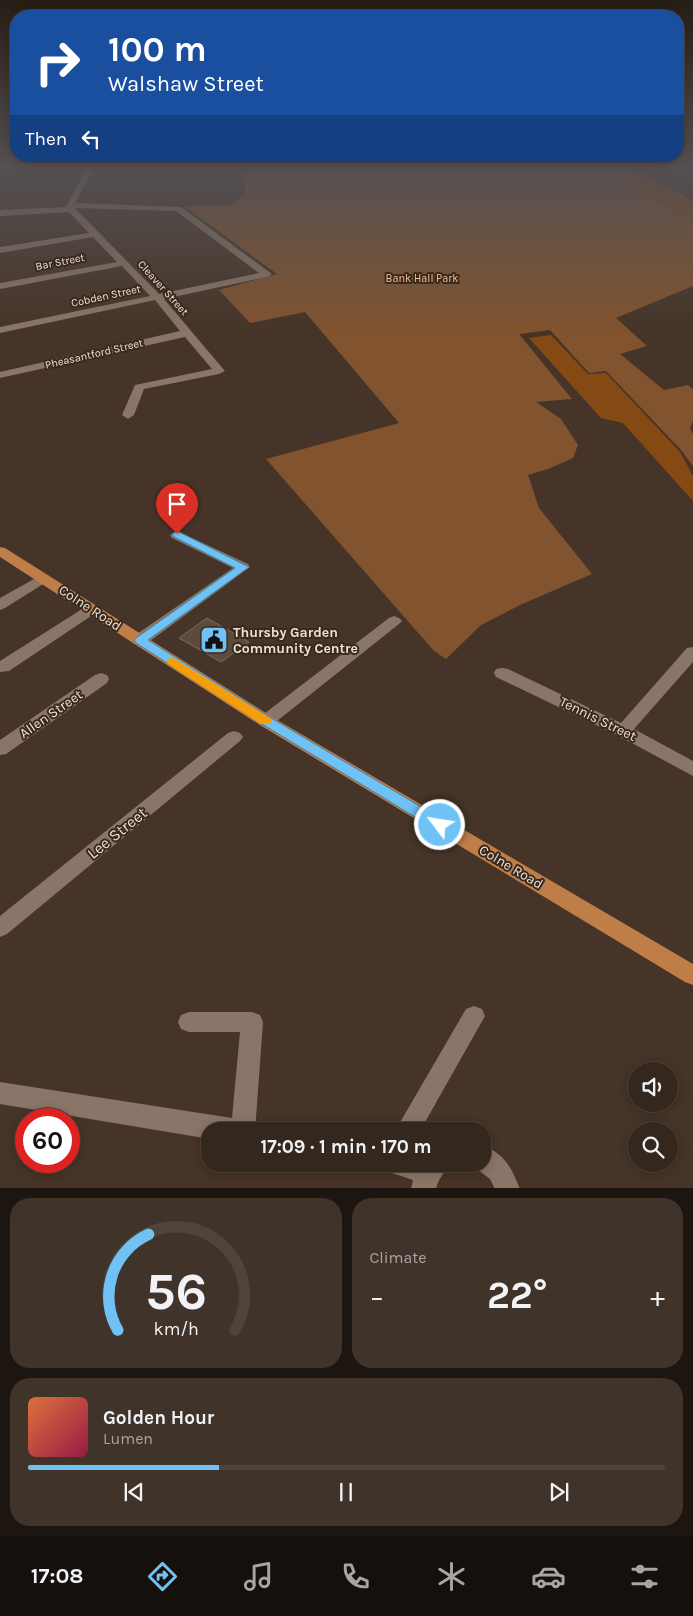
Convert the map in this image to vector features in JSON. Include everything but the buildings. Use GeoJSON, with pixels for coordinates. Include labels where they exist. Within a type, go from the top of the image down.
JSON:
{"type":"FeatureCollection","features":[{"type":"Feature","properties":{"kind":"main road","name":"Colne Road"},"geometry":{"type":"LineString","coordinates":[[0,550],[266,721],[693,975]]}},
{"type":"Feature","properties":{"kind":"street","name":"Cleaver Street"},"geometry":{"type":"LineString","coordinates":[[83,220],[158,298],[218,371],[139,388],[128,415]]}},
{"type":"Feature","properties":{"kind":"street","name":"Cobden Street"},"geometry":{"type":"LineString","coordinates":[[0,330],[267,274],[194,220]]}},
{"type":"Feature","properties":{"kind":"street"},"geometry":{"type":"LineString","coordinates":[[0,250],[96,234]]}},
{"type":"Feature","properties":{"kind":"street","name":"Bar Street"},"geometry":{"type":"LineString","coordinates":[[0,286],[125,263]]}},
{"type":"Feature","properties":{"kind":"street","name":"Pheasantford Street"},"geometry":{"type":"LineString","coordinates":[[0,375],[187,333]]}},
{"type":"Feature","properties":{"kind":"street"},"geometry":{"type":"LineString","coordinates":[[140,640],[243,567],[177,534]]}},
{"type":"Feature","properties":{"kind":"street"},"geometry":{"type":"LineString","coordinates":[[0,605],[43,578]]}},
{"type":"Feature","properties":{"kind":"street"},"geometry":{"type":"LineString","coordinates":[[3,667],[92,609]]}},
{"type":"Feature","properties":{"kind":"street"},"geometry":{"type":"LineString","coordinates":[[266,721],[394,621]]}},
{"type":"Feature","properties":{"kind":"street"},"geometry":{"type":"LineString","coordinates":[[623,731],[693,652]]}},
{"type":"Feature","properties":{"kind":"street","name":"Tennis Street"},"geometry":{"type":"LineString","coordinates":[[502,673],[623,731],[693,769]]}},
{"type":"Feature","properties":{"kind":"street","name":"Allen Street"},"geometry":{"type":"LineString","coordinates":[[0,749],[101,679]]}},
{"type":"Feature","properties":{"kind":"street","name":"Lee Street"},"geometry":{"type":"LineString","coordinates":[[0,928],[234,737]]}},
{"type":"Feature","properties":{"kind":"street"},"geometry":{"type":"LineString","coordinates":[[412,1122],[474,1016]]}},
{"type":"Feature","properties":{"kind":"street"},"geometry":{"type":"LineString","coordinates":[[190,1022],[252,1022],[244,1122]]}},
{"type":"Feature","properties":{"kind":"street"},"geometry":{"type":"LineString","coordinates":[[0,1093],[201,1125]]}},
{"type":"Feature","properties":{"kind":"street"},"geometry":{"type":"LineString","coordinates":[[491,1164],[499,1170],[508,1188]]}},
{"type":"Feature","properties":{"kind":"green space","name":"Bank Hall Park"},"geometry":{"type":"Polygon","coordinates":[[[204,220],[693,220],[693,286],[616,318],[647,346],[620,354],[664,390],[688,385],[693,389],[693,420],[690,429],[693,434],[693,466],[681,450],[606,371],[589,373],[550,330],[519,334],[572,399],[536,402],[561,419],[578,445],[573,458],[528,475],[539,508],[592,574],[520,605],[481,625],[446,659],[434,651],[266,459],[399,423],[305,312],[250,323],[219,290],[277,274],[204,220]]]}},
{"type":"Feature","properties":{"kind":"shaded area"},"geometry":{"type":"Polygon","coordinates":[[[551,335],[588,374],[606,373],[680,452],[693,476],[693,501],[623,423],[601,418],[529,338],[551,335]]]}},
{"type":"Feature","properties":{"kind":"slow traffic"},"geometry":{"type":"LineString","coordinates":[[172,661],[265,721]]}},
{"type":"Feature","properties":{"kind":"place","name":"Thursby Garden Community Centre"},"geometry":{"type":"Point","coordinates":[214,640]}},
{"type":"Feature","properties":{"kind":"route"},"geometry":{"type":"LineString","coordinates":[[177,534],[243,567],[140,640],[266,721],[440,825]]}}]}
